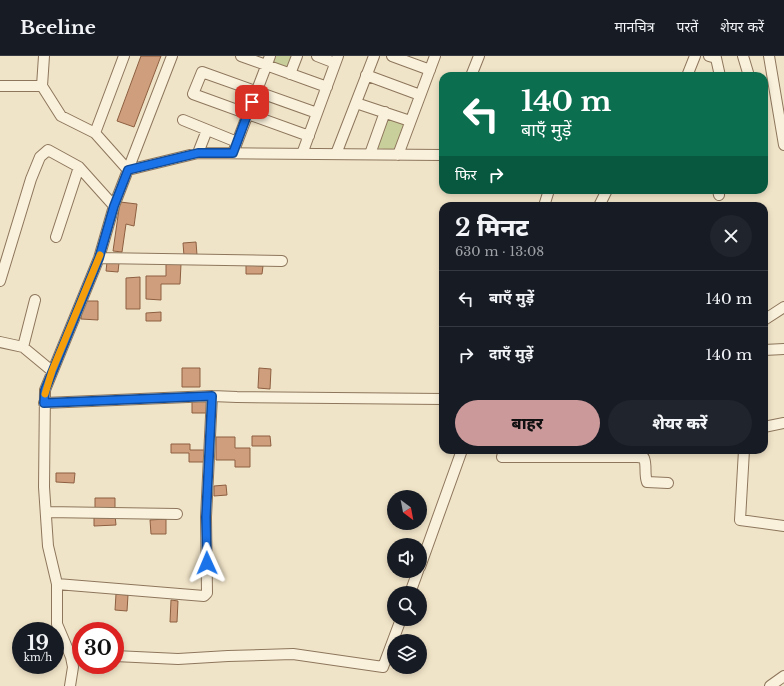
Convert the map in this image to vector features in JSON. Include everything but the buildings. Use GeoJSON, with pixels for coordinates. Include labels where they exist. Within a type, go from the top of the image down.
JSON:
{"type":"FeatureCollection","features":[{"type":"Feature","properties":{"kind":"street"},"geometry":{"type":"LineString","coordinates":[[44,56],[42,86],[61,116],[95,133],[128,170]]}},
{"type":"Feature","properties":{"kind":"street"},"geometry":{"type":"LineString","coordinates":[[95,133],[124,56]]}},
{"type":"Feature","properties":{"kind":"street"},"geometry":{"type":"LineString","coordinates":[[72,658],[57,624],[57,584],[48,546],[44,487],[45,390],[99,258],[114,206],[172,56]]}},
{"type":"Feature","properties":{"kind":"street"},"geometry":{"type":"LineString","coordinates":[[241,56],[268,61],[290,74],[327,87]]}},
{"type":"Feature","properties":{"kind":"street"},"geometry":{"type":"LineString","coordinates":[[290,74],[296,56]]}},
{"type":"Feature","properties":{"kind":"street"},"geometry":{"type":"LineString","coordinates":[[302,154],[337,60],[317,56]]}},
{"type":"Feature","properties":{"kind":"street"},"geometry":{"type":"LineString","coordinates":[[336,154],[374,56]]}},
{"type":"Feature","properties":{"kind":"street"},"geometry":{"type":"LineString","coordinates":[[392,56],[430,70]]}},
{"type":"Feature","properties":{"kind":"street"},"geometry":{"type":"LineString","coordinates":[[398,154],[435,56]]}},
{"type":"Feature","properties":{"kind":"street"},"geometry":{"type":"LineString","coordinates":[[689,72],[695,56]]}},
{"type":"Feature","properties":{"kind":"street"},"geometry":{"type":"LineString","coordinates":[[710,56],[716,58],[719,72]]}},
{"type":"Feature","properties":{"kind":"street"},"geometry":{"type":"LineString","coordinates":[[743,56],[747,72]]}},
{"type":"Feature","properties":{"kind":"street"},"geometry":{"type":"LineString","coordinates":[[769,56],[784,145]]}},
{"type":"Feature","properties":{"kind":"street"},"geometry":{"type":"LineString","coordinates":[[472,72],[475,57]]}},
{"type":"Feature","properties":{"kind":"street"},"geometry":{"type":"LineString","coordinates":[[233,153],[268,61]]}},
{"type":"Feature","properties":{"kind":"street"},"geometry":{"type":"LineString","coordinates":[[308,136],[193,94],[202,72],[317,113]]}},
{"type":"Feature","properties":{"kind":"street"},"geometry":{"type":"LineString","coordinates":[[366,75],[420,95]]}},
{"type":"Feature","properties":{"kind":"street"},"geometry":{"type":"LineString","coordinates":[[0,86],[42,86]]}},
{"type":"Feature","properties":{"kind":"street"},"geometry":{"type":"LineString","coordinates":[[356,103],[410,121]]}},
{"type":"Feature","properties":{"kind":"street"},"geometry":{"type":"LineString","coordinates":[[370,154],[384,112]]}},
{"type":"Feature","properties":{"kind":"street"},"geometry":{"type":"LineString","coordinates":[[182,120],[237,142]]}},
{"type":"Feature","properties":{"kind":"street"},"geometry":{"type":"LineString","coordinates":[[198,153],[207,130]]}},
{"type":"Feature","properties":{"kind":"street"},"geometry":{"type":"LineString","coordinates":[[0,281],[31,179],[40,157],[48,150],[79,167],[114,206]]}},
{"type":"Feature","properties":{"kind":"street"},"geometry":{"type":"LineString","coordinates":[[128,170],[198,153],[439,153]]}},
{"type":"Feature","properties":{"kind":"street"},"geometry":{"type":"LineString","coordinates":[[56,237],[79,167]]}},
{"type":"Feature","properties":{"kind":"street"},"geometry":{"type":"LineString","coordinates":[[99,258],[282,261]]}},
{"type":"Feature","properties":{"kind":"street"},"geometry":{"type":"LineString","coordinates":[[22,347],[35,300]]}},
{"type":"Feature","properties":{"kind":"street"},"geometry":{"type":"LineString","coordinates":[[768,317],[784,307]]}},
{"type":"Feature","properties":{"kind":"street"},"geometry":{"type":"LineString","coordinates":[[0,342],[22,347],[52,371]]}},
{"type":"Feature","properties":{"kind":"street"},"geometry":{"type":"LineString","coordinates":[[768,350],[784,349]]}},
{"type":"Feature","properties":{"kind":"street"},"geometry":{"type":"LineString","coordinates":[[44,403],[212,396],[439,399]]}},
{"type":"Feature","properties":{"kind":"street"},"geometry":{"type":"LineString","coordinates":[[57,584],[204,596],[207,593],[206,517],[212,396]]}},
{"type":"Feature","properties":{"kind":"street"},"geometry":{"type":"LineString","coordinates":[[768,427],[784,424]]}},
{"type":"Feature","properties":{"kind":"street"},"geometry":{"type":"LineString","coordinates":[[427,548],[461,454]]}},
{"type":"Feature","properties":{"kind":"street"},"geometry":{"type":"LineString","coordinates":[[503,454],[502,457],[644,458],[646,464],[644,473],[647,482],[668,483]]}},
{"type":"Feature","properties":{"kind":"street"},"geometry":{"type":"LineString","coordinates":[[744,454],[740,520],[784,526]]}},
{"type":"Feature","properties":{"kind":"street"},"geometry":{"type":"LineString","coordinates":[[46,512],[177,514]]}},
{"type":"Feature","properties":{"kind":"street"},"geometry":{"type":"LineString","coordinates":[[124,656],[178,659],[293,654],[383,667],[398,626]]}},
{"type":"Feature","properties":{"kind":"street"},"geometry":{"type":"LineString","coordinates":[[70,686],[74,674]]}},
{"type":"Feature","properties":{"kind":"street"},"geometry":{"type":"LineString","coordinates":[[770,686],[784,676]]}},
{"type":"Feature","properties":{"kind":"green space"},"geometry":{"type":"Polygon","coordinates":[[[276,56],[295,56],[289,70],[273,64],[276,56]]]}},
{"type":"Feature","properties":{"kind":"green space"},"geometry":{"type":"Polygon","coordinates":[[[386,118],[407,124],[396,150],[375,148],[386,118]]]}},
{"type":"Feature","properties":{"kind":"slow traffic"},"geometry":{"type":"LineString","coordinates":[[45,394],[52,371],[100,255]]}},
{"type":"Feature","properties":{"kind":"route"},"geometry":{"type":"LineString","coordinates":[[207,563],[206,517],[212,396],[44,403],[45,390],[99,258],[114,206],[128,170],[198,153],[233,153],[252,102]]}}]}
